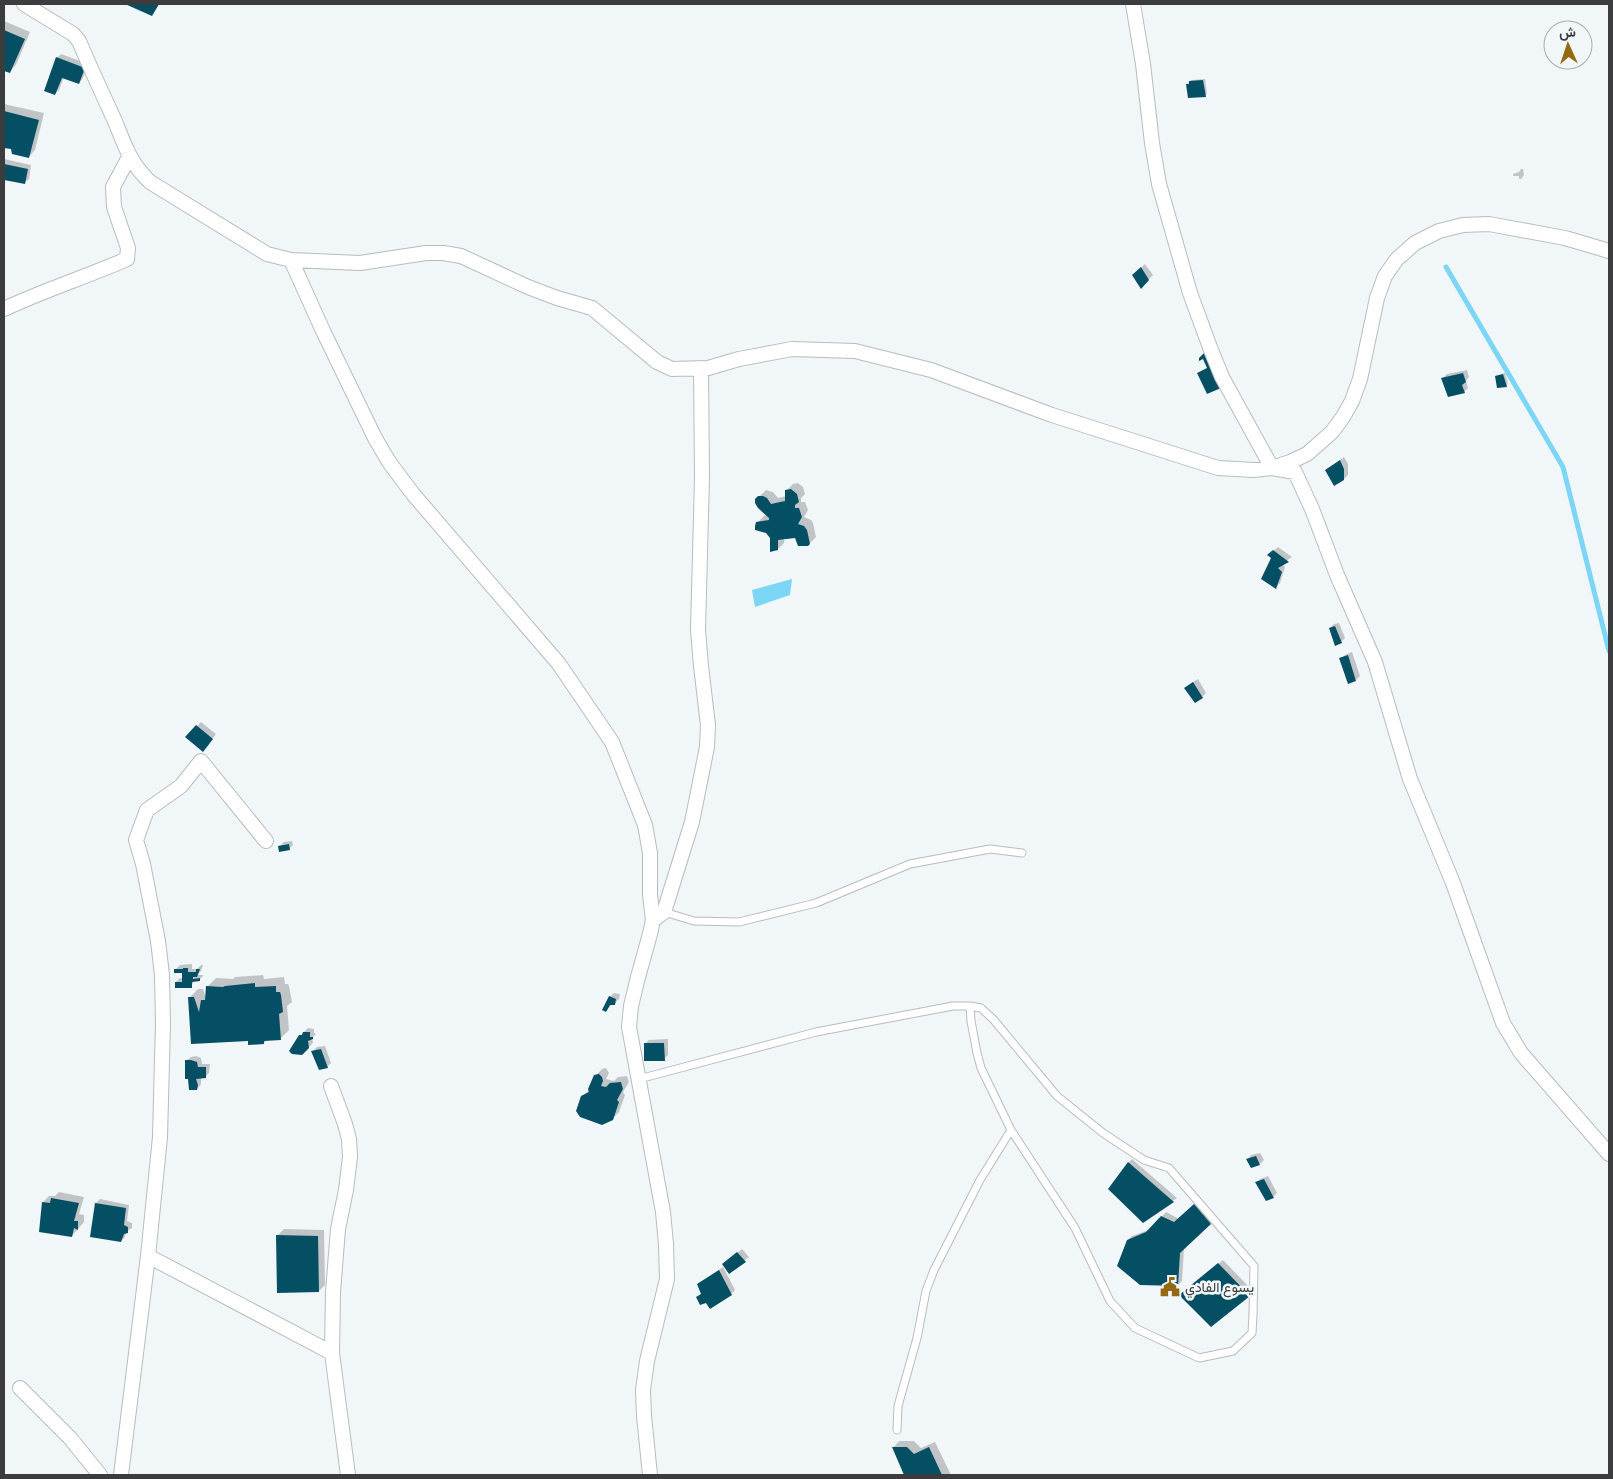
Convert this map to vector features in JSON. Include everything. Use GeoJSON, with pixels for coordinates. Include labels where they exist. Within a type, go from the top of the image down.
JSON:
{"type":"FeatureCollection","features":[{"type":"Feature","properties":{"kind":"street"},"geometry":{"type":"LineString","coordinates":[[24,4],[73,34],[79,41],[129,157],[138,170],[150,182],[267,254],[291,260],[360,264],[426,254],[443,253],[461,256],[528,287],[592,308],[657,362],[672,369],[701,368],[792,349],[855,351],[930,370],[1052,415],[1218,468],[1254,470],[1272,468],[1307,454],[1332,432],[1352,401],[1360,379],[1377,298],[1385,276],[1397,259],[1416,243],[1438,232],[1463,225],[1489,224],[1564,238],[1609,252]]}},
{"type":"Feature","properties":{"kind":"street"},"geometry":{"type":"LineString","coordinates":[[1133,4],[1140,41],[1152,143],[1159,184],[1185,275],[1222,377],[1272,468]]}},
{"type":"Feature","properties":{"kind":"street"},"geometry":{"type":"LineString","coordinates":[[4,309],[34,295],[127,259],[128,248],[114,207],[113,187],[129,157]]}},
{"type":"Feature","properties":{"kind":"street"},"geometry":{"type":"LineString","coordinates":[[291,260],[324,333],[375,438],[389,462],[413,494],[559,664],[612,742],[645,825],[650,853],[650,895],[658,916]]}},
{"type":"Feature","properties":{"kind":"street"},"geometry":{"type":"LineString","coordinates":[[650,1475],[643,1390],[647,1361],[667,1279],[666,1244],[663,1212],[629,1027],[631,1006],[638,977],[692,822],[707,747],[708,725],[698,630],[702,478],[701,368]]}},
{"type":"Feature","properties":{"kind":"street"},"geometry":{"type":"LineString","coordinates":[[1272,468],[1295,472],[1312,509],[1337,575],[1374,662],[1410,779],[1453,883],[1503,1023],[1521,1053],[1609,1154]]}},
{"type":"Feature","properties":{"kind":"street"},"geometry":{"type":"LineString","coordinates":[[121,1475],[148,1256],[160,1137],[163,1023],[162,975],[158,941],[136,840],[147,810],[181,786],[201,761],[266,841]]}},
{"type":"Feature","properties":{"kind":"street"},"geometry":{"type":"LineString","coordinates":[[331,1086],[345,1124],[349,1140],[350,1157],[337,1237],[333,1292],[332,1352],[348,1475]]}},
{"type":"Feature","properties":{"kind":"street"},"geometry":{"type":"LineString","coordinates":[[148,1256],[332,1352]]}},
{"type":"Feature","properties":{"kind":"street"},"geometry":{"type":"LineString","coordinates":[[20,1388],[70,1438],[100,1475]]}},
{"type":"Feature","properties":{"kind":"lane"},"geometry":{"type":"LineString","coordinates":[[658,916],[694,921],[739,922],[816,903],[910,864],[990,849],[1022,853]]}},
{"type":"Feature","properties":{"kind":"lane"},"geometry":{"type":"LineString","coordinates":[[639,1078],[816,1032],[952,1006],[970,1006],[981,1008],[993,1018],[1057,1096],[1082,1117],[1144,1160],[1169,1168],[1254,1266],[1252,1333],[1233,1351],[1199,1358],[1135,1328],[1110,1301],[1075,1228],[1011,1130],[981,1068],[976,1053],[970,1006]]}},
{"type":"Feature","properties":{"kind":"lane"},"geometry":{"type":"LineString","coordinates":[[897,1430],[898,1406],[926,1291],[934,1270],[980,1180],[1011,1130]]}},
{"type":"Feature","properties":{"kind":"water"},"geometry":{"type":"Polygon","coordinates":[[[792,579],[790,595],[755,607],[752,590],[792,579]]]}},
{"type":"Feature","properties":{"kind":"building"},"geometry":{"type":"Polygon","coordinates":[[[125,4],[159,4],[152,16],[125,4]]]}},
{"type":"Feature","properties":{"kind":"building"},"geometry":{"type":"Polygon","coordinates":[[[4,30],[25,39],[10,73],[4,71],[4,30]]]}},
{"type":"Feature","properties":{"kind":"building"},"geometry":{"type":"Polygon","coordinates":[[[56,57],[85,68],[79,84],[62,78],[55,95],[44,91],[56,57]]]}},
{"type":"Feature","properties":{"kind":"building"},"geometry":{"type":"Polygon","coordinates":[[[1203,80],[1206,97],[1188,98],[1186,84],[1189,84],[1189,81],[1203,80]]]}},
{"type":"Feature","properties":{"kind":"building"},"geometry":{"type":"Polygon","coordinates":[[[4,111],[39,120],[29,158],[12,154],[11,149],[4,148],[4,111]]]}},
{"type":"Feature","properties":{"kind":"building"},"geometry":{"type":"Polygon","coordinates":[[[4,164],[28,169],[25,184],[4,180],[4,164]]]}},
{"type":"Feature","properties":{"kind":"building"},"geometry":{"type":"Polygon","coordinates":[[[1141,267],[1149,280],[1141,289],[1132,275],[1141,267]]]}},
{"type":"Feature","properties":{"kind":"building"},"geometry":{"type":"Polygon","coordinates":[[[1205,352],[1221,388],[1207,394],[1197,373],[1207,368],[1203,359],[1199,361],[1199,358],[1205,352]]]}},
{"type":"Feature","properties":{"kind":"building"},"geometry":{"type":"Polygon","coordinates":[[[1463,373],[1466,382],[1462,385],[1465,393],[1448,397],[1441,378],[1463,373]]]}},
{"type":"Feature","properties":{"kind":"building"},"geometry":{"type":"Polygon","coordinates":[[[1503,374],[1507,387],[1497,388],[1495,376],[1503,374]]]}},
{"type":"Feature","properties":{"kind":"building"},"geometry":{"type":"Polygon","coordinates":[[[1340,460],[1344,469],[1344,480],[1334,486],[1325,470],[1340,460]]]}},
{"type":"Feature","properties":{"kind":"building"},"geometry":{"type":"Polygon","coordinates":[[[791,489],[797,494],[799,502],[795,505],[795,508],[799,508],[802,517],[798,524],[804,526],[807,530],[810,544],[808,546],[798,546],[795,538],[778,540],[778,550],[770,552],[770,538],[766,533],[755,530],[756,522],[769,520],[769,518],[758,508],[755,499],[758,496],[763,496],[771,504],[785,501],[785,490],[791,489]]]}},
{"type":"Feature","properties":{"kind":"building"},"geometry":{"type":"Polygon","coordinates":[[[1273,550],[1289,562],[1278,568],[1282,572],[1276,589],[1261,579],[1271,558],[1267,555],[1273,550]]]}},
{"type":"Feature","properties":{"kind":"building"},"geometry":{"type":"Polygon","coordinates":[[[1335,626],[1342,643],[1335,646],[1329,628],[1335,626]]]}},
{"type":"Feature","properties":{"kind":"building"},"geometry":{"type":"Polygon","coordinates":[[[1348,655],[1356,681],[1348,684],[1339,658],[1348,655]]]}},
{"type":"Feature","properties":{"kind":"building"},"geometry":{"type":"Polygon","coordinates":[[[1193,682],[1203,698],[1195,703],[1184,688],[1193,682]]]}},
{"type":"Feature","properties":{"kind":"building"},"geometry":{"type":"Polygon","coordinates":[[[196,725],[213,739],[203,752],[185,737],[196,725]]]}},
{"type":"Feature","properties":{"kind":"building"},"geometry":{"type":"Polygon","coordinates":[[[289,844],[290,850],[279,852],[278,846],[289,844]]]}},
{"type":"Feature","properties":{"kind":"building"},"geometry":{"type":"Polygon","coordinates":[[[188,968],[188,972],[196,972],[196,969],[200,969],[197,977],[193,977],[193,979],[200,978],[200,981],[192,982],[192,988],[175,988],[175,982],[182,982],[182,973],[174,973],[174,969],[188,968]]]}},
{"type":"Feature","properties":{"kind":"building"},"geometry":{"type":"Polygon","coordinates":[[[255,983],[255,987],[276,986],[276,992],[280,992],[283,1012],[279,1014],[281,1040],[264,1041],[264,1044],[248,1045],[248,1041],[191,1044],[188,997],[194,997],[199,1012],[201,1000],[205,1000],[206,986],[223,987],[255,983]]]}},
{"type":"Feature","properties":{"kind":"building"},"geometry":{"type":"Polygon","coordinates":[[[609,996],[616,999],[615,1005],[610,1005],[606,1012],[602,1010],[609,996]]]}},
{"type":"Feature","properties":{"kind":"building"},"geometry":{"type":"Polygon","coordinates":[[[303,1032],[310,1032],[310,1037],[313,1037],[313,1039],[308,1041],[309,1048],[302,1055],[292,1054],[289,1051],[303,1032]]]}},
{"type":"Feature","properties":{"kind":"building"},"geometry":{"type":"Polygon","coordinates":[[[644,1043],[664,1043],[665,1061],[644,1061],[644,1043]]]}},
{"type":"Feature","properties":{"kind":"building"},"geometry":{"type":"Polygon","coordinates":[[[321,1049],[328,1068],[319,1070],[311,1051],[321,1049]]]}},
{"type":"Feature","properties":{"kind":"building"},"geometry":{"type":"Polygon","coordinates":[[[185,1060],[197,1062],[198,1067],[206,1067],[206,1078],[196,1079],[197,1090],[189,1090],[188,1079],[185,1079],[185,1060]]]}},
{"type":"Feature","properties":{"kind":"building"},"geometry":{"type":"Polygon","coordinates":[[[599,1074],[603,1081],[601,1086],[606,1087],[610,1083],[621,1082],[623,1089],[617,1100],[619,1102],[613,1120],[602,1125],[580,1117],[576,1111],[581,1096],[589,1092],[588,1089],[594,1075],[599,1074]]]}},
{"type":"Feature","properties":{"kind":"building"},"geometry":{"type":"Polygon","coordinates":[[[1256,1156],[1260,1165],[1251,1168],[1246,1159],[1256,1156]]]}},
{"type":"Feature","properties":{"kind":"building"},"geometry":{"type":"Polygon","coordinates":[[[1128,1162],[1174,1202],[1143,1223],[1108,1189],[1128,1162]]]}},
{"type":"Feature","properties":{"kind":"building"},"geometry":{"type":"Polygon","coordinates":[[[1264,1179],[1274,1198],[1266,1201],[1255,1182],[1264,1179]]]}},
{"type":"Feature","properties":{"kind":"building"},"geometry":{"type":"Polygon","coordinates":[[[51,1198],[79,1203],[74,1221],[78,1221],[78,1230],[74,1228],[72,1237],[39,1232],[42,1202],[50,1203],[51,1198]]]}},
{"type":"Feature","properties":{"kind":"building"},"geometry":{"type":"Polygon","coordinates":[[[95,1203],[126,1208],[124,1225],[128,1227],[128,1233],[124,1234],[121,1242],[90,1237],[95,1203]]]}},
{"type":"Feature","properties":{"kind":"building"},"geometry":{"type":"Polygon","coordinates":[[[1194,1204],[1211,1224],[1180,1253],[1178,1286],[1140,1285],[1117,1266],[1127,1240],[1146,1232],[1161,1216],[1174,1222],[1194,1204]]]}},
{"type":"Feature","properties":{"kind":"building"},"geometry":{"type":"Polygon","coordinates":[[[276,1235],[318,1236],[319,1292],[277,1293],[276,1235]]]}},
{"type":"Feature","properties":{"kind":"building"},"geometry":{"type":"Polygon","coordinates":[[[737,1252],[746,1262],[729,1274],[722,1264],[737,1252]]]}},
{"type":"Feature","properties":{"kind":"building"},"geometry":{"type":"Polygon","coordinates":[[[1218,1263],[1250,1296],[1211,1327],[1179,1295],[1218,1263]]]}},
{"type":"Feature","properties":{"kind":"building"},"geometry":{"type":"Polygon","coordinates":[[[719,1270],[732,1295],[710,1309],[706,1303],[700,1305],[696,1297],[701,1294],[697,1284],[719,1270]]]}},
{"type":"Feature","properties":{"kind":"building"},"geometry":{"type":"Polygon","coordinates":[[[892,1447],[907,1447],[914,1454],[929,1447],[942,1475],[904,1475],[892,1447]]]}},
{"type":"Feature","properties":{"kind":"waterway"},"geometry":{"type":"LineString","coordinates":[[1446,267],[1563,467],[1609,651]]}},
{"type":"Feature","properties":{"kind":"place","name":"يسوع الفادي"},"geometry":{"type":"Point","coordinates":[1170,1287]}}]}
